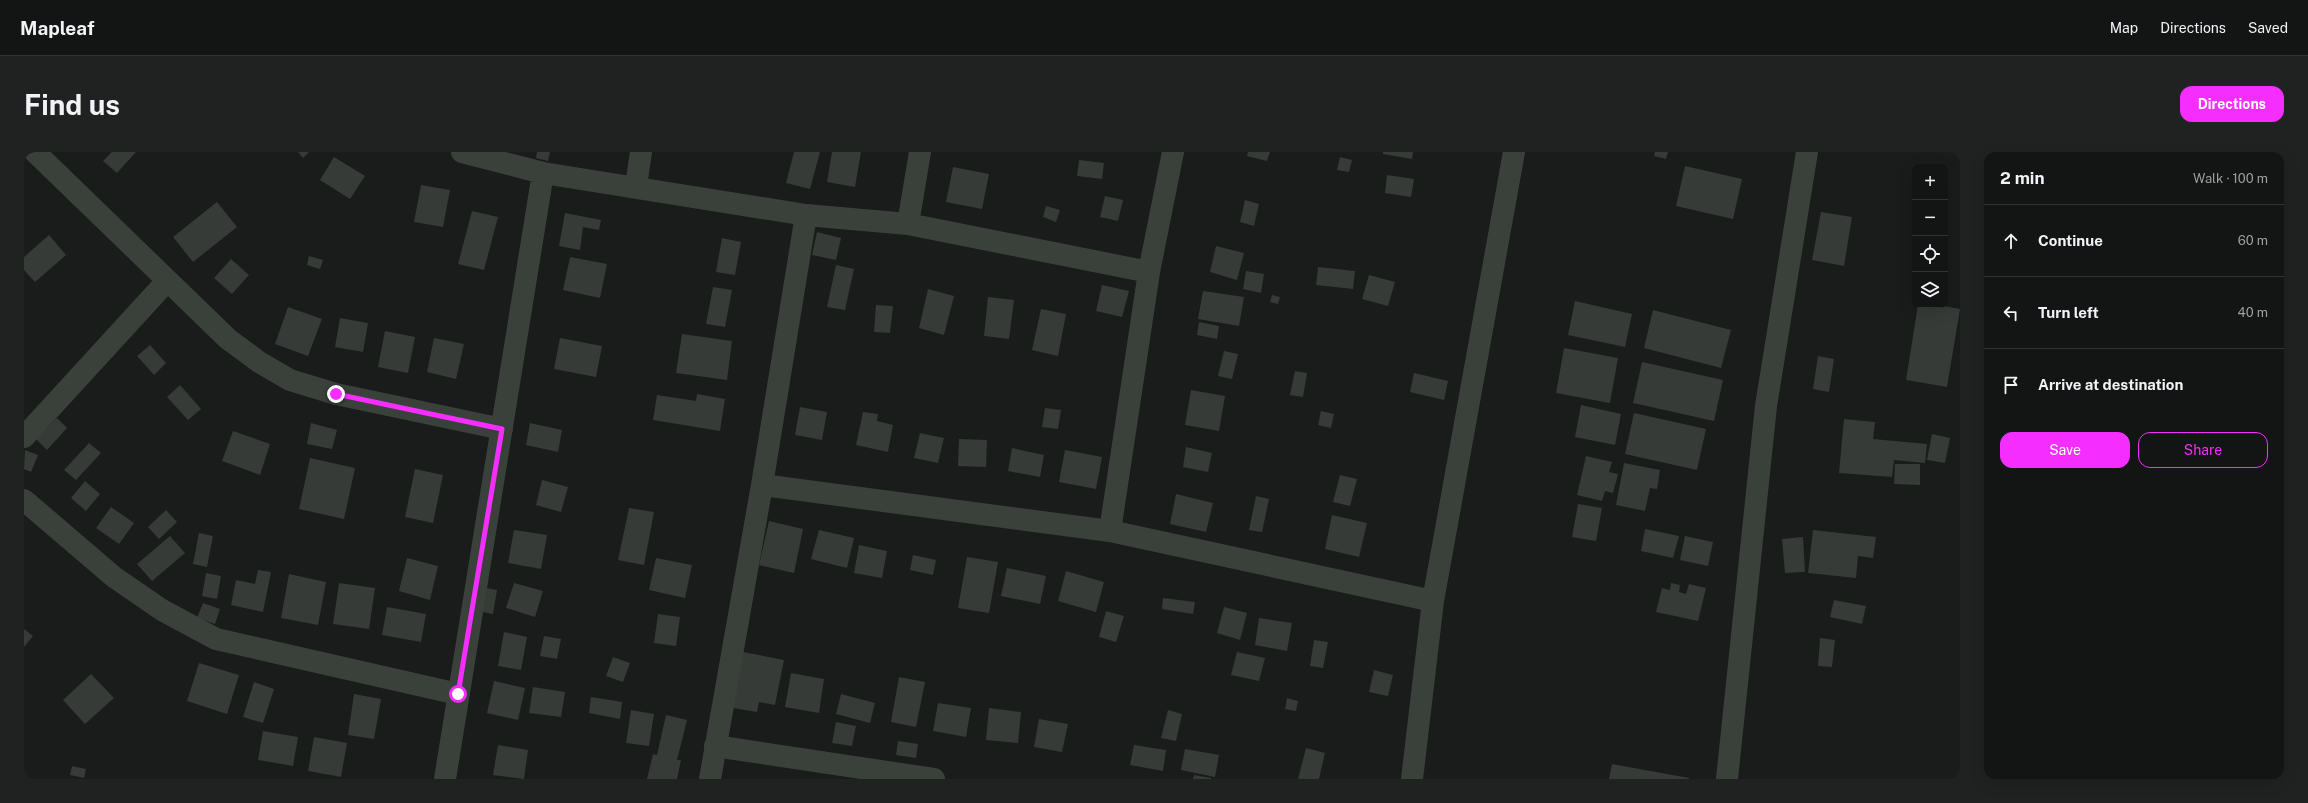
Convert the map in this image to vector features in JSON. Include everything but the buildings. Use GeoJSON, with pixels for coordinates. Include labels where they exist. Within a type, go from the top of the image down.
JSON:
{"type":"FeatureCollection","features":[{"type":"Feature","properties":{"kind":"street"},"geometry":{"type":"LineString","coordinates":[[35,152],[228,339],[259,362],[290,380],[336,394],[502,429]]}},
{"type":"Feature","properties":{"kind":"street"},"geometry":{"type":"LineString","coordinates":[[462,152],[543,173],[636,186],[806,215],[908,224],[1149,272]]}},
{"type":"Feature","properties":{"kind":"street"},"geometry":{"type":"LineString","coordinates":[[636,186],[641,152]]}},
{"type":"Feature","properties":{"kind":"street"},"geometry":{"type":"LineString","coordinates":[[908,224],[920,152]]}},
{"type":"Feature","properties":{"kind":"street"},"geometry":{"type":"LineString","coordinates":[[1110,531],[1149,272],[1173,152]]}},
{"type":"Feature","properties":{"kind":"street"},"geometry":{"type":"LineString","coordinates":[[1412,779],[1433,601],[1514,152]]}},
{"type":"Feature","properties":{"kind":"street"},"geometry":{"type":"LineString","coordinates":[[1727,779],[1766,406],[1807,152]]}},
{"type":"Feature","properties":{"kind":"street"},"geometry":{"type":"LineString","coordinates":[[445,779],[543,173]]}},
{"type":"Feature","properties":{"kind":"street"},"geometry":{"type":"LineString","coordinates":[[710,779],[762,485],[806,215]]}},
{"type":"Feature","properties":{"kind":"street"},"geometry":{"type":"LineString","coordinates":[[24,437],[167,281]]}},
{"type":"Feature","properties":{"kind":"street"},"geometry":{"type":"LineString","coordinates":[[762,485],[1110,531],[1433,601]]}},
{"type":"Feature","properties":{"kind":"street"},"geometry":{"type":"LineString","coordinates":[[24,500],[114,577],[162,610],[216,639],[458,694]]}},
{"type":"Feature","properties":{"kind":"street"},"geometry":{"type":"LineString","coordinates":[[715,746],[934,779]]}},
{"type":"Feature","properties":{"kind":"route"},"geometry":{"type":"LineString","coordinates":[[336,394],[502,429],[458,694]]}}]}
